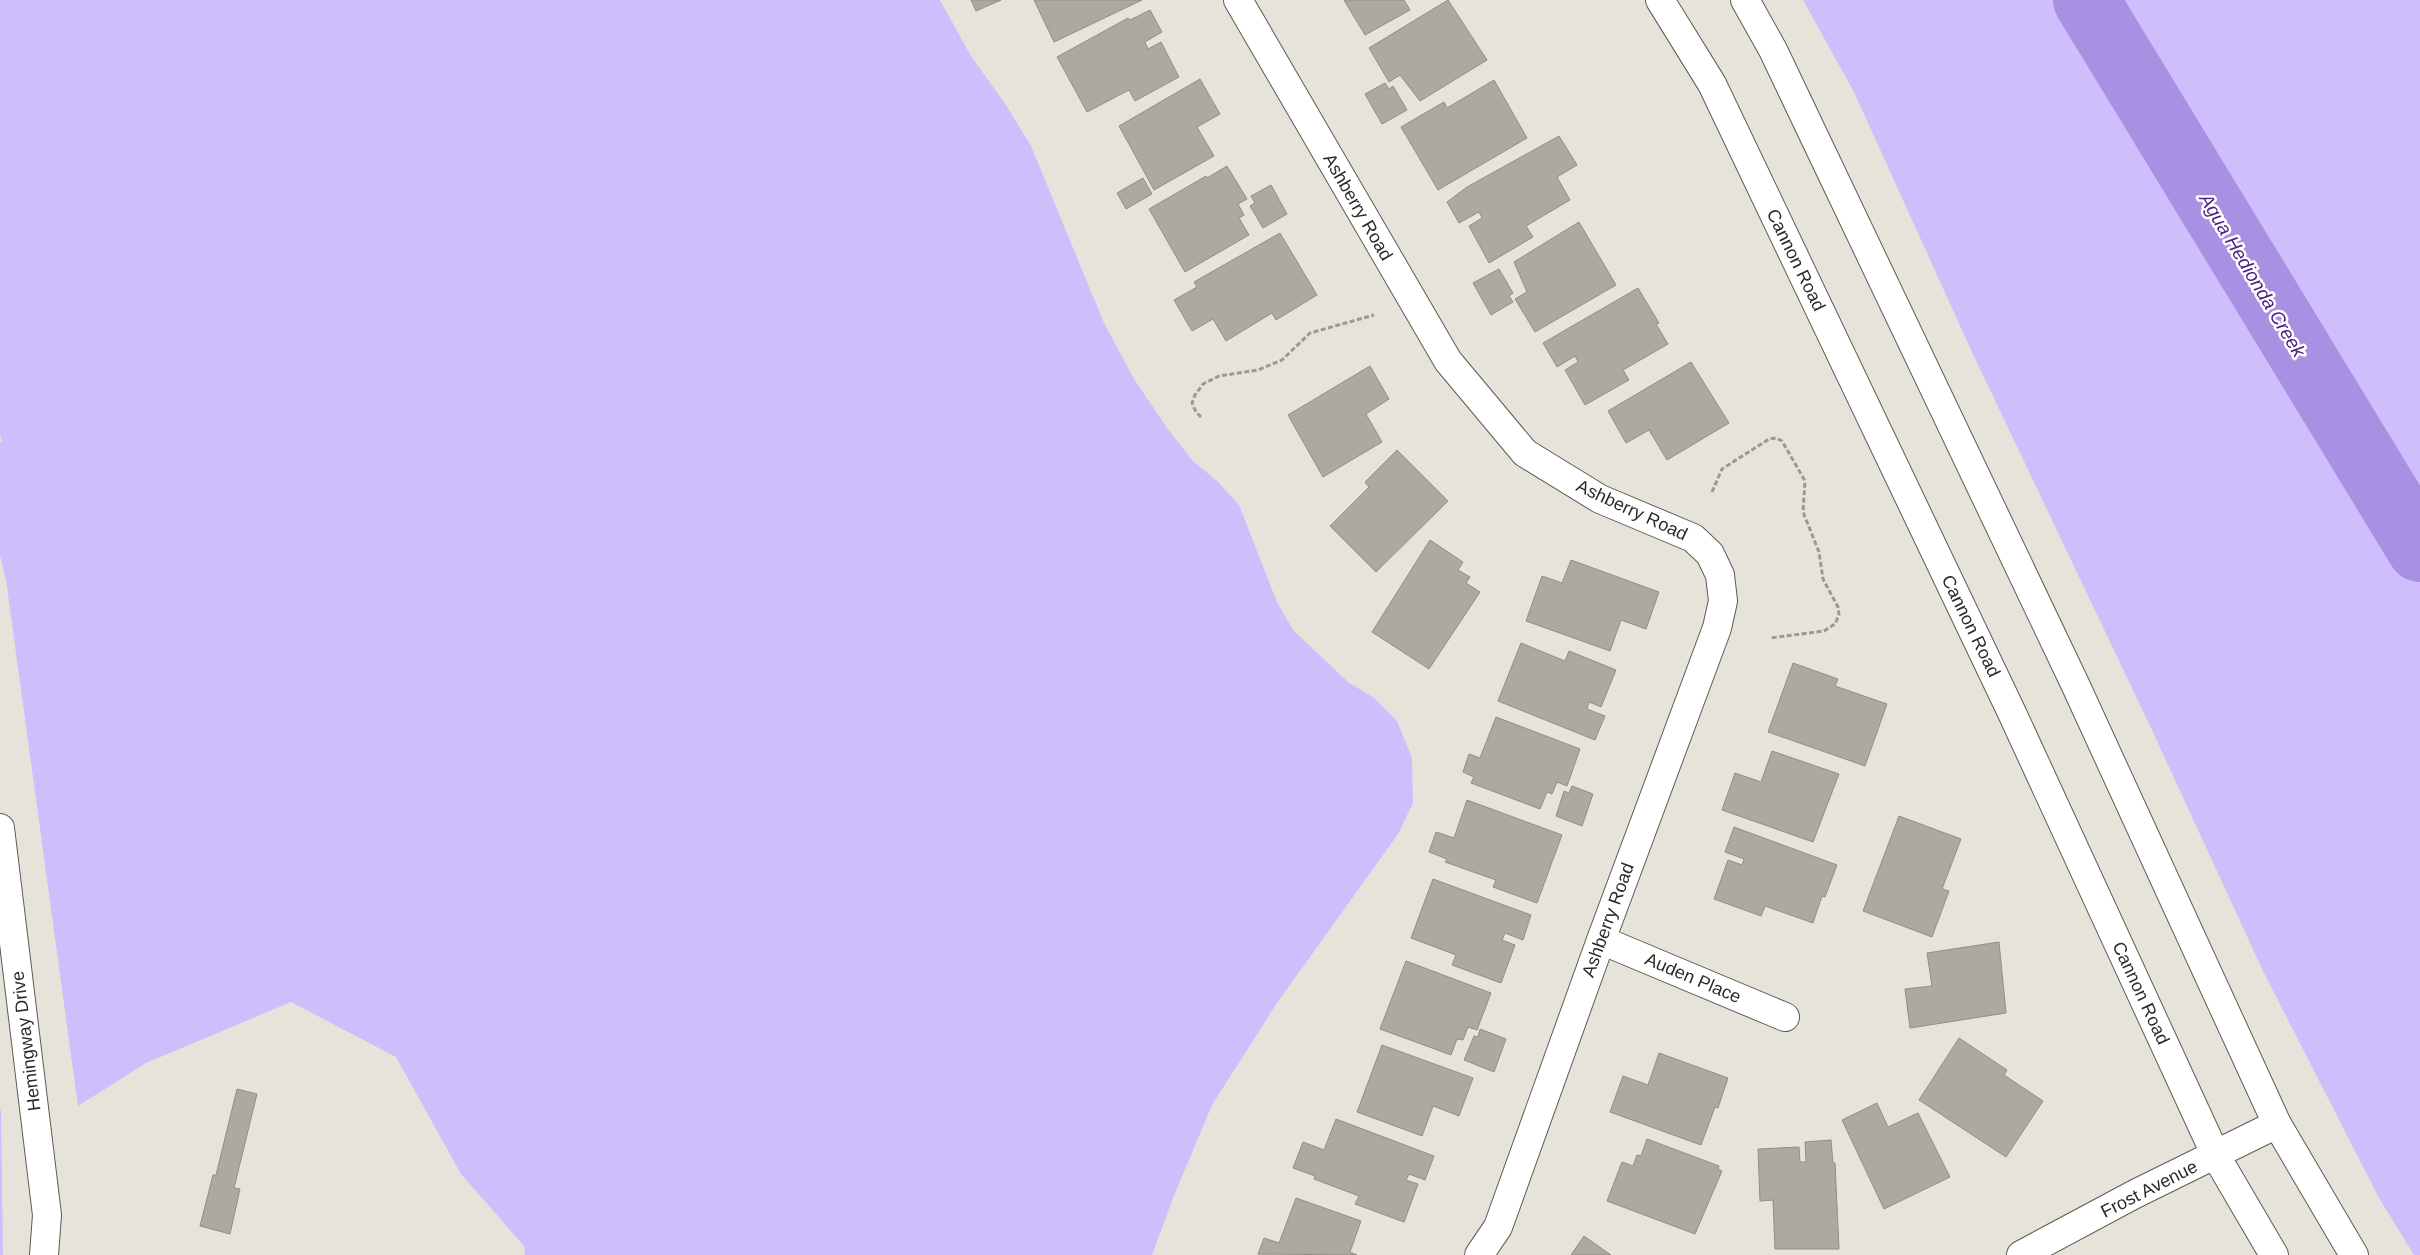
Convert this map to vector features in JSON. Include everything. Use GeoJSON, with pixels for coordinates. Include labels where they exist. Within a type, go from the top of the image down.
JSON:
{"type":"FeatureCollection","features":[{"type":"Feature","properties":{"kind":"main road","name":"Ashberry Road"},"geometry":{"type":"LineString","coordinates":[[1238,0],[1448,361],[1524,453],[1600,499],[1693,538],[1710,554],[1720,575],[1723,601],[1717,628],[1600,940],[1498,1227],[1479,1255]]}},
{"type":"Feature","properties":{"kind":"main road","name":"Cannon Road"},"geometry":{"type":"LineString","coordinates":[[1660,0],[1712,84],[2017,722],[2216,1156],[2274,1255]]}},
{"type":"Feature","properties":{"kind":"main road"},"geometry":{"type":"LineString","coordinates":[[1745,0],[1782,68],[2075,684],[2278,1124],[2354,1255]]}},
{"type":"Feature","properties":{"kind":"main road","name":"Hemingway Drive"},"geometry":{"type":"LineString","coordinates":[[0,828],[47,1215],[44,1255]]}},
{"type":"Feature","properties":{"kind":"main road","name":"Auden Place"},"geometry":{"type":"LineString","coordinates":[[1600,940],[1785,1017]]}},
{"type":"Feature","properties":{"kind":"main road","name":"Frost Avenue"},"geometry":{"type":"LineString","coordinates":[[2021,1255],[2135,1194],[2278,1124]]}},
{"type":"Feature","properties":{"kind":"path"},"geometry":{"type":"LineString","coordinates":[[1201,417],[1196,412],[1192,403],[1203,384],[1219,376],[1258,370],[1282,360],[1310,334],[1374,315]]}},
{"type":"Feature","properties":{"kind":"path"},"geometry":{"type":"LineString","coordinates":[[1712,492],[1722,469],[1769,439],[1776,438],[1782,441],[1805,481],[1804,512],[1819,552],[1823,579],[1838,607],[1839,615],[1835,624],[1824,631],[1770,638]]}},
{"type":"Feature","properties":{"kind":"shaded area"},"geometry":{"type":"Polygon","coordinates":[[[0,0],[940,0],[971,56],[1006,105],[1031,146],[1104,323],[1134,379],[1167,428],[1192,460],[1218,482],[1239,505],[1277,602],[1293,630],[1348,682],[1374,698],[1397,721],[1412,758],[1413,803],[1398,834],[1277,1003],[1212,1105],[1173,1198],[1152,1255],[525,1255],[524,1246],[461,1174],[396,1057],[291,1002],[146,1063],[78,1106],[6,580],[0,556],[0,443],[2,441],[0,436],[0,0]]]}},
{"type":"Feature","properties":{"kind":"shaded area"},"geometry":{"type":"Polygon","coordinates":[[[1803,0],[2420,0],[2420,1255],[2414,1255],[2379,1198],[2263,971],[2151,728],[1971,350],[1854,92],[1803,0]]]}},
{"type":"Feature","properties":{"kind":"shaded area"},"geometry":{"type":"Polygon","coordinates":[[[0,1107],[1,1113],[3,1255],[0,1255],[0,1107]]]}},
{"type":"Feature","properties":{"kind":"building"},"geometry":{"type":"Polygon","coordinates":[[[971,0],[1001,0],[976,11],[971,0]]]}},
{"type":"Feature","properties":{"kind":"building"},"geometry":{"type":"Polygon","coordinates":[[[1034,0],[1142,0],[1054,42],[1034,0]]]}},
{"type":"Feature","properties":{"kind":"building"},"geometry":{"type":"Polygon","coordinates":[[[1344,0],[1404,0],[1410,10],[1365,35],[1344,0]]]}},
{"type":"Feature","properties":{"kind":"building"},"geometry":{"type":"Polygon","coordinates":[[[1448,0],[1487,60],[1420,101],[1400,75],[1389,82],[1369,48],[1448,0]]]}},
{"type":"Feature","properties":{"kind":"building"},"geometry":{"type":"Polygon","coordinates":[[[1150,10],[1162,32],[1145,42],[1148,49],[1161,42],[1179,77],[1135,101],[1129,90],[1087,112],[1057,57],[1128,18],[1130,20],[1150,10]]]}},
{"type":"Feature","properties":{"kind":"building"},"geometry":{"type":"Polygon","coordinates":[[[1200,79],[1220,114],[1197,127],[1214,156],[1154,190],[1119,126],[1200,79]]]}},
{"type":"Feature","properties":{"kind":"building"},"geometry":{"type":"Polygon","coordinates":[[[1494,80],[1527,138],[1438,190],[1401,127],[1444,102],[1447,108],[1494,80]]]}},
{"type":"Feature","properties":{"kind":"building"},"geometry":{"type":"Polygon","coordinates":[[[1385,83],[1389,89],[1393,86],[1407,110],[1382,124],[1365,94],[1385,83]]]}},
{"type":"Feature","properties":{"kind":"building"},"geometry":{"type":"Polygon","coordinates":[[[1559,136],[1577,165],[1557,177],[1570,200],[1526,226],[1533,237],[1489,263],[1469,226],[1482,218],[1479,212],[1459,223],[1447,202],[1467,187],[1559,136]]]}},
{"type":"Feature","properties":{"kind":"building"},"geometry":{"type":"Polygon","coordinates":[[[1227,166],[1247,199],[1238,204],[1244,215],[1239,218],[1249,235],[1185,272],[1149,209],[1227,166]]]}},
{"type":"Feature","properties":{"kind":"building"},"geometry":{"type":"Polygon","coordinates":[[[1143,178],[1152,194],[1126,209],[1117,193],[1143,178]]]}},
{"type":"Feature","properties":{"kind":"building"},"geometry":{"type":"Polygon","coordinates":[[[1271,185],[1287,214],[1263,228],[1250,206],[1255,203],[1251,196],[1271,185]]]}},
{"type":"Feature","properties":{"kind":"building"},"geometry":{"type":"Polygon","coordinates":[[[1579,222],[1616,285],[1535,332],[1515,299],[1527,292],[1514,262],[1579,222]]]}},
{"type":"Feature","properties":{"kind":"building"},"geometry":{"type":"Polygon","coordinates":[[[1280,233],[1317,295],[1276,320],[1272,313],[1226,341],[1213,319],[1192,331],[1174,300],[1197,287],[1194,282],[1280,233]]]}},
{"type":"Feature","properties":{"kind":"building"},"geometry":{"type":"Polygon","coordinates":[[[1499,269],[1513,293],[1509,296],[1513,302],[1491,315],[1473,283],[1499,269]]]}},
{"type":"Feature","properties":{"kind":"building"},"geometry":{"type":"Polygon","coordinates":[[[1638,288],[1659,323],[1656,324],[1668,344],[1623,370],[1629,380],[1585,405],[1565,370],[1578,362],[1575,356],[1557,367],[1543,343],[1638,288]]]}},
{"type":"Feature","properties":{"kind":"building"},"geometry":{"type":"Polygon","coordinates":[[[1691,362],[1729,423],[1667,460],[1649,430],[1626,443],[1608,411],[1691,362]]]}},
{"type":"Feature","properties":{"kind":"building"},"geometry":{"type":"Polygon","coordinates":[[[1370,366],[1389,399],[1366,414],[1382,442],[1323,477],[1288,415],[1370,366]]]}},
{"type":"Feature","properties":{"kind":"building"},"geometry":{"type":"Polygon","coordinates":[[[1397,450],[1448,501],[1376,572],[1330,526],[1369,487],[1365,482],[1397,450]]]}},
{"type":"Feature","properties":{"kind":"building"},"geometry":{"type":"Polygon","coordinates":[[[1430,540],[1463,562],[1458,570],[1470,577],[1466,583],[1480,592],[1429,669],[1372,632],[1430,540]]]}},
{"type":"Feature","properties":{"kind":"building"},"geometry":{"type":"Polygon","coordinates":[[[1571,560],[1659,592],[1646,629],[1621,620],[1610,651],[1526,621],[1542,576],[1562,583],[1571,560]]]}},
{"type":"Feature","properties":{"kind":"building"},"geometry":{"type":"Polygon","coordinates":[[[1521,643],[1565,661],[1569,651],[1616,670],[1601,707],[1589,702],[1587,709],[1605,716],[1595,740],[1498,701],[1521,643]]]}},
{"type":"Feature","properties":{"kind":"building"},"geometry":{"type":"Polygon","coordinates":[[[1793,663],[1838,679],[1835,686],[1887,704],[1865,766],[1768,732],[1793,663]]]}},
{"type":"Feature","properties":{"kind":"building"},"geometry":{"type":"Polygon","coordinates":[[[1496,717],[1580,749],[1567,786],[1557,782],[1552,794],[1547,792],[1540,809],[1471,783],[1474,777],[1463,772],[1469,754],[1480,758],[1496,717]]]}},
{"type":"Feature","properties":{"kind":"building"},"geometry":{"type":"Polygon","coordinates":[[[1772,751],[1839,774],[1813,842],[1722,810],[1735,773],[1761,782],[1772,751]]]}},
{"type":"Feature","properties":{"kind":"building"},"geometry":{"type":"Polygon","coordinates":[[[1572,786],[1593,794],[1582,826],[1556,816],[1564,791],[1569,793],[1572,786]]]}},
{"type":"Feature","properties":{"kind":"building"},"geometry":{"type":"Polygon","coordinates":[[[1467,800],[1562,835],[1537,903],[1493,887],[1496,880],[1445,862],[1447,859],[1429,852],[1436,832],[1454,838],[1467,800]]]}},
{"type":"Feature","properties":{"kind":"building"},"geometry":{"type":"Polygon","coordinates":[[[1899,816],[1961,839],[1942,889],[1949,891],[1932,937],[1863,911],[1899,816]]]}},
{"type":"Feature","properties":{"kind":"building"},"geometry":{"type":"Polygon","coordinates":[[[1734,827],[1837,865],[1825,897],[1822,896],[1813,923],[1765,906],[1761,916],[1714,899],[1728,860],[1742,865],[1744,859],[1725,852],[1734,827]]]}},
{"type":"Feature","properties":{"kind":"building"},"geometry":{"type":"Polygon","coordinates":[[[1433,879],[1531,915],[1523,940],[1505,933],[1502,940],[1515,945],[1501,983],[1452,965],[1456,955],[1411,938],[1433,879]]]}},
{"type":"Feature","properties":{"kind":"building"},"geometry":{"type":"Polygon","coordinates":[[[1999,942],[2006,1013],[1910,1028],[1905,989],[1932,986],[1927,953],[1999,942]]]}},
{"type":"Feature","properties":{"kind":"building"},"geometry":{"type":"Polygon","coordinates":[[[1406,961],[1491,993],[1477,1030],[1468,1027],[1463,1040],[1457,1039],[1451,1055],[1380,1029],[1406,961]]]}},
{"type":"Feature","properties":{"kind":"building"},"geometry":{"type":"Polygon","coordinates":[[[1480,1029],[1506,1039],[1494,1072],[1464,1060],[1474,1036],[1478,1037],[1480,1029]]]}},
{"type":"Feature","properties":{"kind":"building"},"geometry":{"type":"Polygon","coordinates":[[[1959,1038],[2007,1070],[2004,1075],[2043,1101],[2006,1157],[1919,1100],[1959,1038]]]}},
{"type":"Feature","properties":{"kind":"building"},"geometry":{"type":"Polygon","coordinates":[[[1382,1045],[1473,1078],[1459,1116],[1433,1106],[1422,1136],[1357,1112],[1382,1045]]]}},
{"type":"Feature","properties":{"kind":"building"},"geometry":{"type":"Polygon","coordinates":[[[1659,1053],[1728,1078],[1718,1108],[1715,1107],[1701,1145],[1610,1112],[1623,1076],[1648,1085],[1659,1053]]]}},
{"type":"Feature","properties":{"kind":"building"},"geometry":{"type":"Polygon","coordinates":[[[237,1089],[257,1094],[234,1188],[240,1189],[230,1234],[200,1226],[213,1175],[216,1175],[237,1089]]]}},
{"type":"Feature","properties":{"kind":"building"},"geometry":{"type":"Polygon","coordinates":[[[1877,1103],[1888,1127],[1918,1113],[1950,1177],[1884,1209],[1842,1120],[1877,1103]]]}},
{"type":"Feature","properties":{"kind":"building"},"geometry":{"type":"Polygon","coordinates":[[[1336,1119],[1434,1156],[1425,1180],[1409,1174],[1406,1180],[1418,1184],[1404,1222],[1355,1204],[1359,1196],[1314,1179],[1315,1176],[1293,1168],[1303,1142],[1324,1150],[1336,1119]]]}},
{"type":"Feature","properties":{"kind":"building"},"geometry":{"type":"Polygon","coordinates":[[[1647,1139],[1719,1166],[1718,1169],[1722,1171],[1695,1234],[1607,1201],[1622,1162],[1633,1166],[1637,1155],[1641,1156],[1647,1139]]]}},
{"type":"Feature","properties":{"kind":"building"},"geometry":{"type":"Polygon","coordinates":[[[1831,1140],[1833,1163],[1835,1163],[1839,1249],[1775,1249],[1773,1200],[1760,1201],[1758,1149],[1799,1147],[1800,1162],[1806,1162],[1805,1142],[1831,1140]]]}},
{"type":"Feature","properties":{"kind":"building"},"geometry":{"type":"Polygon","coordinates":[[[1296,1198],[1361,1221],[1350,1252],[1357,1255],[1258,1254],[1264,1238],[1279,1243],[1296,1198]]]}},
{"type":"Feature","properties":{"kind":"building"},"geometry":{"type":"Polygon","coordinates":[[[1584,1236],[1611,1255],[1571,1255],[1584,1236]]]}},
{"type":"Feature","properties":{"kind":"waterway","name":"Agua Hedionda Creek"},"geometry":{"type":"LineString","coordinates":[[2086,0],[2420,549]]}}]}
